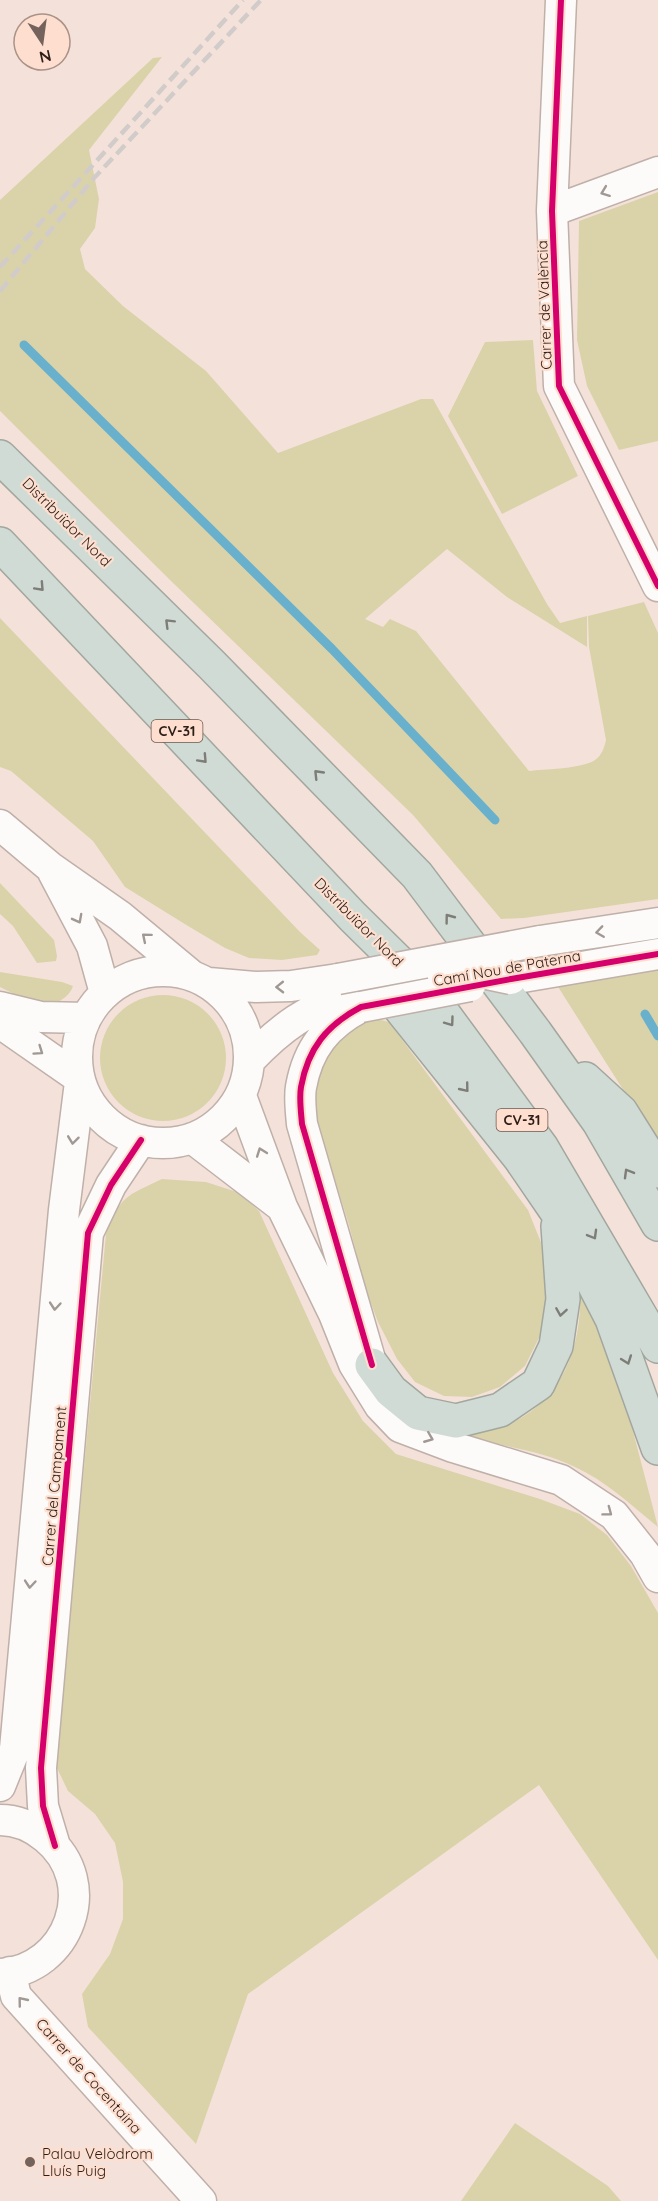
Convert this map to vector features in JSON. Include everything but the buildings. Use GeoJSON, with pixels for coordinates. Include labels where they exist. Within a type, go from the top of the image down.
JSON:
{"type":"FeatureCollection","features":[{"type":"Feature","properties":{"kind":"highway","name":"Distribuïdor Nord"},"geometry":{"type":"LineString","coordinates":[[0,457],[211,664],[417,875],[535,1032],[599,1122],[658,1224]]}},
{"type":"Feature","properties":{"kind":"highway","name":"Distribuïdor Nord"},"geometry":{"type":"LineString","coordinates":[[0,544],[353,917],[423,986],[542,1148],[658,1346]]}},
{"type":"Feature","properties":{"kind":"highway"},"geometry":{"type":"LineString","coordinates":[[353,917],[396,1004],[520,1158],[557,1212],[612,1319],[658,1448]]}},
{"type":"Feature","properties":{"kind":"highway"},"geometry":{"type":"LineString","coordinates":[[535,1032],[621,1112],[658,1171]]}},
{"type":"Feature","properties":{"kind":"highway"},"geometry":{"type":"LineString","coordinates":[[372,1365],[391,1392],[418,1413],[456,1421],[500,1410],[538,1384],[556,1346],[563,1299],[557,1212]]}},
{"type":"Feature","properties":{"kind":"street","name":"Carrer de València"},"geometry":{"type":"LineString","coordinates":[[561,0],[552,212],[559,386],[658,586]]}},
{"type":"Feature","properties":{"kind":"street"},"geometry":{"type":"LineString","coordinates":[[552,212],[658,172]]}},
{"type":"Feature","properties":{"kind":"street"},"geometry":{"type":"LineString","coordinates":[[0,825],[50,867],[120,916],[227,998],[240,1016],[248,1038],[250,1060],[241,1096],[228,1114],[212,1128],[192,1138],[169,1143],[141,1140],[118,1130],[99,1114],[80,1080],[77,1064],[79,1040],[86,1018],[105,993],[124,980],[145,972],[168,971],[200,979]]}},
{"type":"Feature","properties":{"kind":"street"},"geometry":{"type":"LineString","coordinates":[[50,867],[92,946],[105,993]]}},
{"type":"Feature","properties":{"kind":"street","name":"Camí Nou de Paterna"},"geometry":{"type":"LineString","coordinates":[[250,1060],[274,1035],[291,1023],[318,1005],[350,993],[540,941],[658,923]]}},
{"type":"Feature","properties":{"kind":"street","name":"Camí Nou de Paterna"},"geometry":{"type":"LineString","coordinates":[[200,979],[256,987],[291,986],[350,993],[511,979],[658,954]]}},
{"type":"Feature","properties":{"kind":"street"},"geometry":{"type":"LineString","coordinates":[[350,993],[340,1018],[324,1034],[310,1061],[300,1088],[302,1124],[372,1365]]}},
{"type":"Feature","properties":{"kind":"street"},"geometry":{"type":"LineString","coordinates":[[0,1007],[40,1017],[86,1018]]}},
{"type":"Feature","properties":{"kind":"street"},"geometry":{"type":"LineString","coordinates":[[0,1023],[80,1080]]}},
{"type":"Feature","properties":{"kind":"street","name":"Carrer del Campament"},"geometry":{"type":"LineString","coordinates":[[0,1786],[15,1749],[64,1210],[80,1080]]}},
{"type":"Feature","properties":{"kind":"street"},"geometry":{"type":"LineString","coordinates":[[241,1096],[282,1207],[334,1314],[354,1364],[380,1406],[400,1426],[453,1448],[561,1480],[614,1515],[645,1554],[658,1577]]}},
{"type":"Feature","properties":{"kind":"street"},"geometry":{"type":"LineString","coordinates":[[192,1138],[282,1207]]}},
{"type":"Feature","properties":{"kind":"street","name":"Carrer del Campament"},"geometry":{"type":"LineString","coordinates":[[5,1973],[26,1968],[47,1955],[63,1937],[72,1914],[74,1890],[68,1867],[56,1846],[43,1806],[41,1768],[88,1233],[111,1185],[141,1140]]}},
{"type":"Feature","properties":{"kind":"street"},"geometry":{"type":"LineString","coordinates":[[334,1314],[372,1365]]}},
{"type":"Feature","properties":{"kind":"street"},"geometry":{"type":"LineString","coordinates":[[0,1820],[11,1820],[35,1829],[56,1846]]}},
{"type":"Feature","properties":{"kind":"street","name":"Carrer de Cocentaina"},"geometry":{"type":"LineString","coordinates":[[5,1973],[16,1996],[201,2201]]}},
{"type":"Feature","properties":{"kind":"shaded area"},"geometry":{"type":"Polygon","coordinates":[[[162,57],[89,150],[99,199],[95,228],[80,249],[85,269],[123,306],[206,371],[278,453],[421,399],[433,399],[547,604],[560,623],[587,616],[587,647],[507,597],[447,549],[365,619],[383,627],[390,619],[416,631],[529,771],[581,765],[595,760],[601,754],[606,740],[589,647],[588,616],[644,602],[658,633],[658,899],[524,918],[501,919],[413,815],[169,579],[0,411],[0,200],[153,58],[162,57]]]}},
{"type":"Feature","properties":{"kind":"shaded area"},"geometry":{"type":"Polygon","coordinates":[[[658,192],[658,441],[619,450],[587,386],[577,340],[579,221],[658,192]]]}},
{"type":"Feature","properties":{"kind":"shaded area"},"geometry":{"type":"Polygon","coordinates":[[[533,340],[537,391],[578,476],[502,514],[448,416],[485,342],[533,340]]]}},
{"type":"Feature","properties":{"kind":"shaded area"},"geometry":{"type":"Polygon","coordinates":[[[0,618],[300,932],[320,950],[317,955],[282,960],[249,958],[225,948],[125,887],[93,841],[11,771],[0,767],[0,618]]]}},
{"type":"Feature","properties":{"kind":"shaded area"},"geometry":{"type":"Polygon","coordinates":[[[0,883],[54,940],[56,961],[37,963],[13,926],[0,914],[0,883]]]}},
{"type":"Feature","properties":{"kind":"shaded area"},"geometry":{"type":"Polygon","coordinates":[[[658,970],[658,1145],[555,982],[658,970]]]}},
{"type":"Feature","properties":{"kind":"shaded area"},"geometry":{"type":"Polygon","coordinates":[[[0,972],[62,982],[73,986],[67,995],[51,1006],[22,998],[0,987],[0,972]]]}},
{"type":"Feature","properties":{"kind":"shaded area"},"geometry":{"type":"Polygon","coordinates":[[[163,995],[187,1000],[207,1014],[221,1034],[226,1058],[221,1082],[207,1102],[187,1116],[163,1121],[139,1116],[119,1102],[105,1082],[100,1058],[105,1034],[119,1014],[139,1000],[163,995]]]}},
{"type":"Feature","properties":{"kind":"shaded area"},"geometry":{"type":"Polygon","coordinates":[[[373,1018],[389,1022],[528,1210],[544,1250],[548,1290],[542,1332],[525,1366],[500,1387],[472,1397],[444,1396],[415,1382],[397,1359],[378,1322],[366,1290],[349,1225],[316,1120],[316,1085],[329,1049],[343,1027],[373,1018]]]}},
{"type":"Feature","properties":{"kind":"shaded area"},"geometry":{"type":"Polygon","coordinates":[[[162,1179],[206,1182],[240,1193],[259,1211],[333,1373],[363,1421],[396,1454],[540,1499],[580,1514],[607,1535],[631,1566],[658,1613],[658,1960],[539,1785],[248,1994],[196,2144],[88,2027],[82,1994],[110,1954],[123,1919],[123,1882],[115,1843],[95,1814],[68,1791],[56,1766],[106,1234],[120,1204],[140,1189],[162,1179]]]}},
{"type":"Feature","properties":{"kind":"shaded area"},"geometry":{"type":"Polygon","coordinates":[[[580,1279],[616,1366],[658,1527],[608,1487],[575,1467],[539,1454],[468,1435],[504,1425],[524,1416],[540,1404],[553,1389],[564,1373],[576,1337],[580,1279]]]}},
{"type":"Feature","properties":{"kind":"shaded area"},"geometry":{"type":"Polygon","coordinates":[[[515,2123],[608,2186],[621,2201],[461,2201],[515,2123]]]}},
{"type":"Feature","properties":{"kind":"waterway"},"geometry":{"type":"LineString","coordinates":[[24,345],[332,649],[495,820]]}},
{"type":"Feature","properties":{"kind":"waterway"},"geometry":{"type":"LineString","coordinates":[[645,1014],[658,1036]]}},
{"type":"Feature","properties":{"kind":"railway"},"geometry":{"type":"LineString","coordinates":[[0,267],[243,0]]}},
{"type":"Feature","properties":{"kind":"railway"},"geometry":{"type":"LineString","coordinates":[[0,291],[94,178],[261,0]]}},
{"type":"Feature","properties":{"kind":"cycle path"},"geometry":{"type":"LineString","coordinates":[[561,0],[552,211],[559,386],[658,586]]}},
{"type":"Feature","properties":{"kind":"cycle path"},"geometry":{"type":"LineString","coordinates":[[372,1365],[302,1124],[301,1087],[314,1049],[329,1030],[361,1007],[658,954]]}},
{"type":"Feature","properties":{"kind":"cycle path"},"geometry":{"type":"LineString","coordinates":[[55,1846],[43,1806],[41,1768],[88,1233],[111,1185],[141,1140]]}},
{"type":"Feature","properties":{"kind":"place","name":"Palau Velòdrom Lluís Puig"},"geometry":{"type":"Point","coordinates":[30,2162]}}]}
